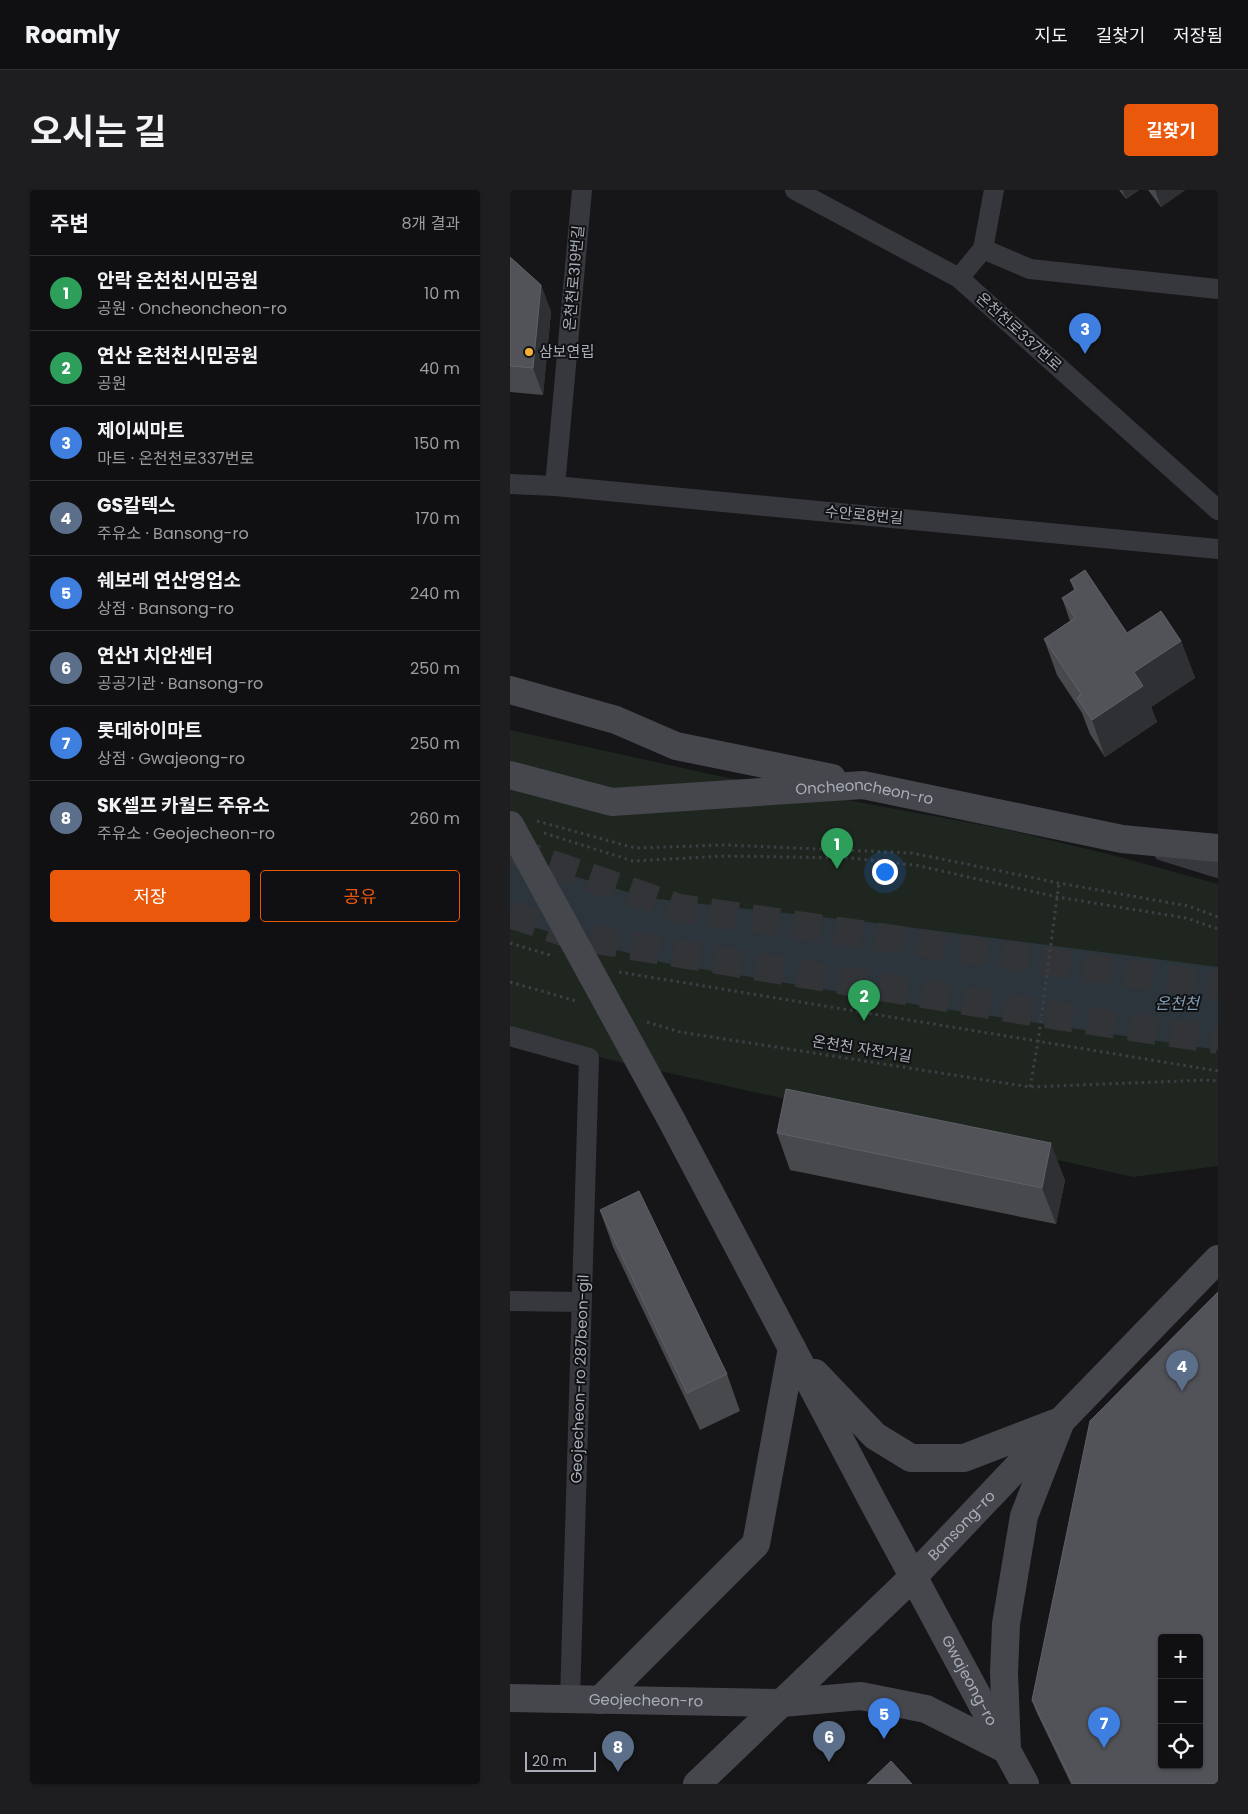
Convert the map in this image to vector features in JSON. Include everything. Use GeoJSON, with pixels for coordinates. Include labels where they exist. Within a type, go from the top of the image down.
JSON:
{"type":"FeatureCollection","features":[{"type":"Feature","properties":{"kind":"main road"},"geometry":{"type":"LineString","coordinates":[[510,690],[616,720],[676,746],[863,785]]}},
{"type":"Feature","properties":{"kind":"main road","name":"Oncheoncheon-ro"},"geometry":{"type":"LineString","coordinates":[[510,775],[612,802],[863,785],[1122,839],[1218,848]]}},
{"type":"Feature","properties":{"kind":"main road","name":"Gwajeong-ro"},"geometry":{"type":"LineString","coordinates":[[520,822],[672,1121],[913,1577],[1025,1784]]}},
{"type":"Feature","properties":{"kind":"main road","name":"Bansong-ro"},"geometry":{"type":"LineString","coordinates":[[697,1784],[913,1577],[1061,1420],[1218,1259]]}},
{"type":"Feature","properties":{"kind":"main road"},"geometry":{"type":"LineString","coordinates":[[792,1348],[875,1436],[911,1458],[964,1458],[1061,1420]]}},
{"type":"Feature","properties":{"kind":"main road"},"geometry":{"type":"LineString","coordinates":[[600,1700],[756,1544],[792,1348]]}},
{"type":"Feature","properties":{"kind":"main road"},"geometry":{"type":"LineString","coordinates":[[1007,1750],[1004,1673],[1006,1624],[1024,1516],[1061,1420]]}},
{"type":"Feature","properties":{"kind":"main road","name":"Geojecheon-ro"},"geometry":{"type":"LineString","coordinates":[[510,1698],[782,1703],[861,1696],[926,1709],[1007,1750]]}},
{"type":"Feature","properties":{"kind":"street","name":"온천천로319번길"},"geometry":{"type":"LineString","coordinates":[[555,486],[582,190]]}},
{"type":"Feature","properties":{"kind":"street","name":"온천천로337번로"},"geometry":{"type":"LineString","coordinates":[[795,190],[959,278],[1218,510]]}},
{"type":"Feature","properties":{"kind":"street"},"geometry":{"type":"LineString","coordinates":[[959,278],[983,249],[994,190]]}},
{"type":"Feature","properties":{"kind":"street"},"geometry":{"type":"LineString","coordinates":[[983,249],[1030,269],[1218,289]]}},
{"type":"Feature","properties":{"kind":"street","name":"수안로8번길"},"geometry":{"type":"LineString","coordinates":[[510,484],[555,486],[1218,549]]}},
{"type":"Feature","properties":{"kind":"street"},"geometry":{"type":"LineString","coordinates":[[1122,839],[1218,868]]}},
{"type":"Feature","properties":{"kind":"street","name":"Geojecheon-ro 287beon-gil"},"geometry":{"type":"LineString","coordinates":[[510,1036],[589,1058],[570,1700]]}},
{"type":"Feature","properties":{"kind":"street"},"geometry":{"type":"LineString","coordinates":[[510,1301],[582,1302]]}},
{"type":"Feature","properties":{"kind":"path"},"geometry":{"type":"LineString","coordinates":[[520,822],[635,848],[726,845],[912,853],[1059,883],[1188,906],[1218,917]]}},
{"type":"Feature","properties":{"kind":"path"},"geometry":{"type":"LineString","coordinates":[[538,831],[633,861],[724,856],[852,858],[915,865],[1057,897],[1186,918],[1218,930]]}},
{"type":"Feature","properties":{"kind":"path"},"geometry":{"type":"LineString","coordinates":[[1030,1087],[1038,1042],[1059,883]]}},
{"type":"Feature","properties":{"kind":"path"},"geometry":{"type":"LineString","coordinates":[[510,943],[557,957]]}},
{"type":"Feature","properties":{"kind":"path"},"geometry":{"type":"LineString","coordinates":[[613,971],[1218,1071]]}},
{"type":"Feature","properties":{"kind":"path"},"geometry":{"type":"LineString","coordinates":[[510,982],[585,1004]]}},
{"type":"Feature","properties":{"kind":"path","name":"온천천 자전거길"},"geometry":{"type":"LineString","coordinates":[[642,1021],[680,1032],[1030,1087],[1218,1081]]}},
{"type":"Feature","properties":{"kind":"shaded area"},"geometry":{"type":"Polygon","coordinates":[[[510,730],[733,779],[1009,830],[1120,857],[1218,884],[1218,1166],[1133,1177],[602,1058],[510,1030],[510,730]]]}},
{"type":"Feature","properties":{"kind":"water","name":"온천천"},"geometry":{"type":"Polygon","coordinates":[[[510,858],[649,898],[884,924],[1218,967],[1218,1050],[925,1006],[665,963],[510,921],[510,858]]]}},
{"type":"Feature","properties":{"kind":"building"},"geometry":{"type":"Polygon","coordinates":[[[510,257],[541,285],[533,368],[510,366],[510,257]]]}},
{"type":"Feature","properties":{"kind":"building"},"geometry":{"type":"Polygon","coordinates":[[[1085,570],[1127,633],[1161,611],[1181,641],[1134,672],[1143,686],[1092,720],[1077,698],[1081,694],[1044,639],[1075,618],[1062,598],[1076,589],[1070,580],[1085,570]]]}},
{"type":"Feature","properties":{"kind":"building"},"geometry":{"type":"Polygon","coordinates":[[[786,1089],[1051,1143],[1042,1188],[777,1133],[786,1089]]]}},
{"type":"Feature","properties":{"kind":"building"},"geometry":{"type":"Polygon","coordinates":[[[639,1191],[727,1374],[687,1393],[600,1210],[639,1191]]]}},
{"type":"Feature","properties":{"kind":"building"},"geometry":{"type":"Polygon","coordinates":[[[1218,1292],[1218,1784],[1073,1784],[1032,1700],[1090,1421],[1218,1292]]]}},
{"type":"Feature","properties":{"kind":"building"},"geometry":{"type":"Polygon","coordinates":[[[891,1761],[912,1784],[867,1784],[891,1761]]]}},
{"type":"Feature","properties":{"kind":"tunnel"},"geometry":{"type":"LineString","coordinates":[[510,850],[680,908],[1218,986]]}},
{"type":"Feature","properties":{"kind":"tunnel"},"geometry":{"type":"LineString","coordinates":[[510,914],[578,937],[1038,1013],[1218,1040]]}},
{"type":"Feature","properties":{"kind":"place","name":"삼보연립"},"geometry":{"type":"Point","coordinates":[529,352]}},
{"type":"Feature","properties":{"kind":"place","name":"제이씨마트"},"geometry":{"type":"Point","coordinates":[1085,354]}},
{"type":"Feature","properties":{"kind":"place","name":"안락 온천천시민공원"},"geometry":{"type":"Point","coordinates":[837,869]}},
{"type":"Feature","properties":{"kind":"place","name":"연산 온천천시민공원"},"geometry":{"type":"Point","coordinates":[864,1021]}},
{"type":"Feature","properties":{"kind":"place","name":"GS칼텍스"},"geometry":{"type":"Point","coordinates":[1182,1391]}},
{"type":"Feature","properties":{"kind":"place","name":"쉐보레 연산영업소"},"geometry":{"type":"Point","coordinates":[884,1739]}},
{"type":"Feature","properties":{"kind":"place","name":"롯데하이마트"},"geometry":{"type":"Point","coordinates":[1104,1748]}},
{"type":"Feature","properties":{"kind":"place","name":"연산1 치안센터"},"geometry":{"type":"Point","coordinates":[829,1762]}},
{"type":"Feature","properties":{"kind":"place","name":"SK셀프 카월드 주유소"},"geometry":{"type":"Point","coordinates":[618,1772]}}]}
